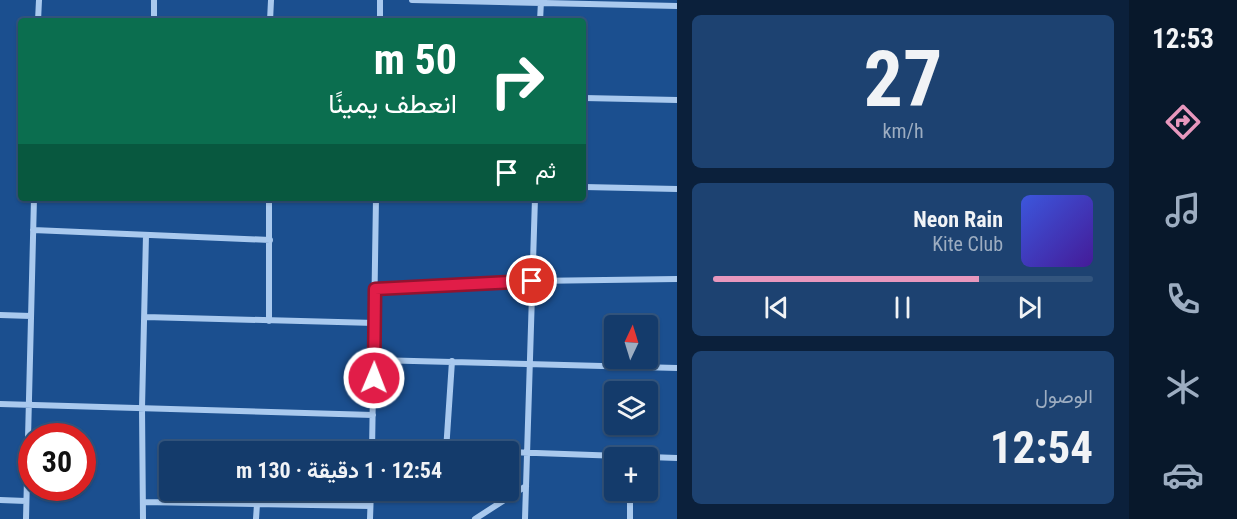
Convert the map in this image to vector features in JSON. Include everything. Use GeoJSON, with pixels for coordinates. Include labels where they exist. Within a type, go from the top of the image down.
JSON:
{"type":"FeatureCollection","features":[{"type":"Feature","properties":{"kind":"street"},"geometry":{"type":"LineString","coordinates":[[38,18],[39,0]]}},
{"type":"Feature","properties":{"kind":"street"},"geometry":{"type":"LineString","coordinates":[[154,0],[154,18]]}},
{"type":"Feature","properties":{"kind":"street"},"geometry":{"type":"LineString","coordinates":[[270,18],[272,0]]}},
{"type":"Feature","properties":{"kind":"street"},"geometry":{"type":"LineString","coordinates":[[380,0],[380,18]]}},
{"type":"Feature","properties":{"kind":"street"},"geometry":{"type":"LineString","coordinates":[[412,0],[657,3],[677,6]]}},
{"type":"Feature","properties":{"kind":"street"},"geometry":{"type":"LineString","coordinates":[[540,18],[541,1]]}},
{"type":"Feature","properties":{"kind":"street"},"geometry":{"type":"LineString","coordinates":[[586,98],[677,100]]}},
{"type":"Feature","properties":{"kind":"street"},"geometry":{"type":"LineString","coordinates":[[586,187],[677,189]]}},
{"type":"Feature","properties":{"kind":"street"},"geometry":{"type":"LineString","coordinates":[[28,423],[34,201]]}},
{"type":"Feature","properties":{"kind":"street"},"geometry":{"type":"LineString","coordinates":[[269,201],[269,321]]}},
{"type":"Feature","properties":{"kind":"street"},"geometry":{"type":"LineString","coordinates":[[372,441],[376,201]]}},
{"type":"Feature","properties":{"kind":"street"},"geometry":{"type":"LineString","coordinates":[[525,519],[535,201]]}},
{"type":"Feature","properties":{"kind":"street"},"geometry":{"type":"LineString","coordinates":[[33,230],[270,240]]}},
{"type":"Feature","properties":{"kind":"street"},"geometry":{"type":"LineString","coordinates":[[143,519],[142,408],[146,235]]}},
{"type":"Feature","properties":{"kind":"street"},"geometry":{"type":"LineString","coordinates":[[375,289],[532,281],[677,279]]}},
{"type":"Feature","properties":{"kind":"street"},"geometry":{"type":"LineString","coordinates":[[0,315],[31,316]]}},
{"type":"Feature","properties":{"kind":"street"},"geometry":{"type":"LineString","coordinates":[[145,317],[375,323]]}},
{"type":"Feature","properties":{"kind":"street"},"geometry":{"type":"LineString","coordinates":[[375,360],[677,368]]}},
{"type":"Feature","properties":{"kind":"street"},"geometry":{"type":"LineString","coordinates":[[447,441],[452,361]]}},
{"type":"Feature","properties":{"kind":"street"},"geometry":{"type":"LineString","coordinates":[[0,404],[373,415]]}},
{"type":"Feature","properties":{"kind":"street"},"geometry":{"type":"LineString","coordinates":[[519,452],[604,456]]}},
{"type":"Feature","properties":{"kind":"street"},"geometry":{"type":"LineString","coordinates":[[658,458],[677,458]]}},
{"type":"Feature","properties":{"kind":"street"},"geometry":{"type":"LineString","coordinates":[[475,519],[526,486]]}},
{"type":"Feature","properties":{"kind":"street"},"geometry":{"type":"LineString","coordinates":[[0,500],[18,501]]}},
{"type":"Feature","properties":{"kind":"street"},"geometry":{"type":"LineString","coordinates":[[26,501],[26,519]]}},
{"type":"Feature","properties":{"kind":"street"},"geometry":{"type":"LineString","coordinates":[[370,501],[370,519]]}},
{"type":"Feature","properties":{"kind":"street"},"geometry":{"type":"LineString","coordinates":[[630,501],[630,519]]}},
{"type":"Feature","properties":{"kind":"street"},"geometry":{"type":"LineString","coordinates":[[143,502],[370,506]]}},
{"type":"Feature","properties":{"kind":"street"},"geometry":{"type":"LineString","coordinates":[[256,504],[256,519]]}},
{"type":"Feature","properties":{"kind":"route"},"geometry":{"type":"LineString","coordinates":[[374,378],[375,289],[532,281]]}}]}
